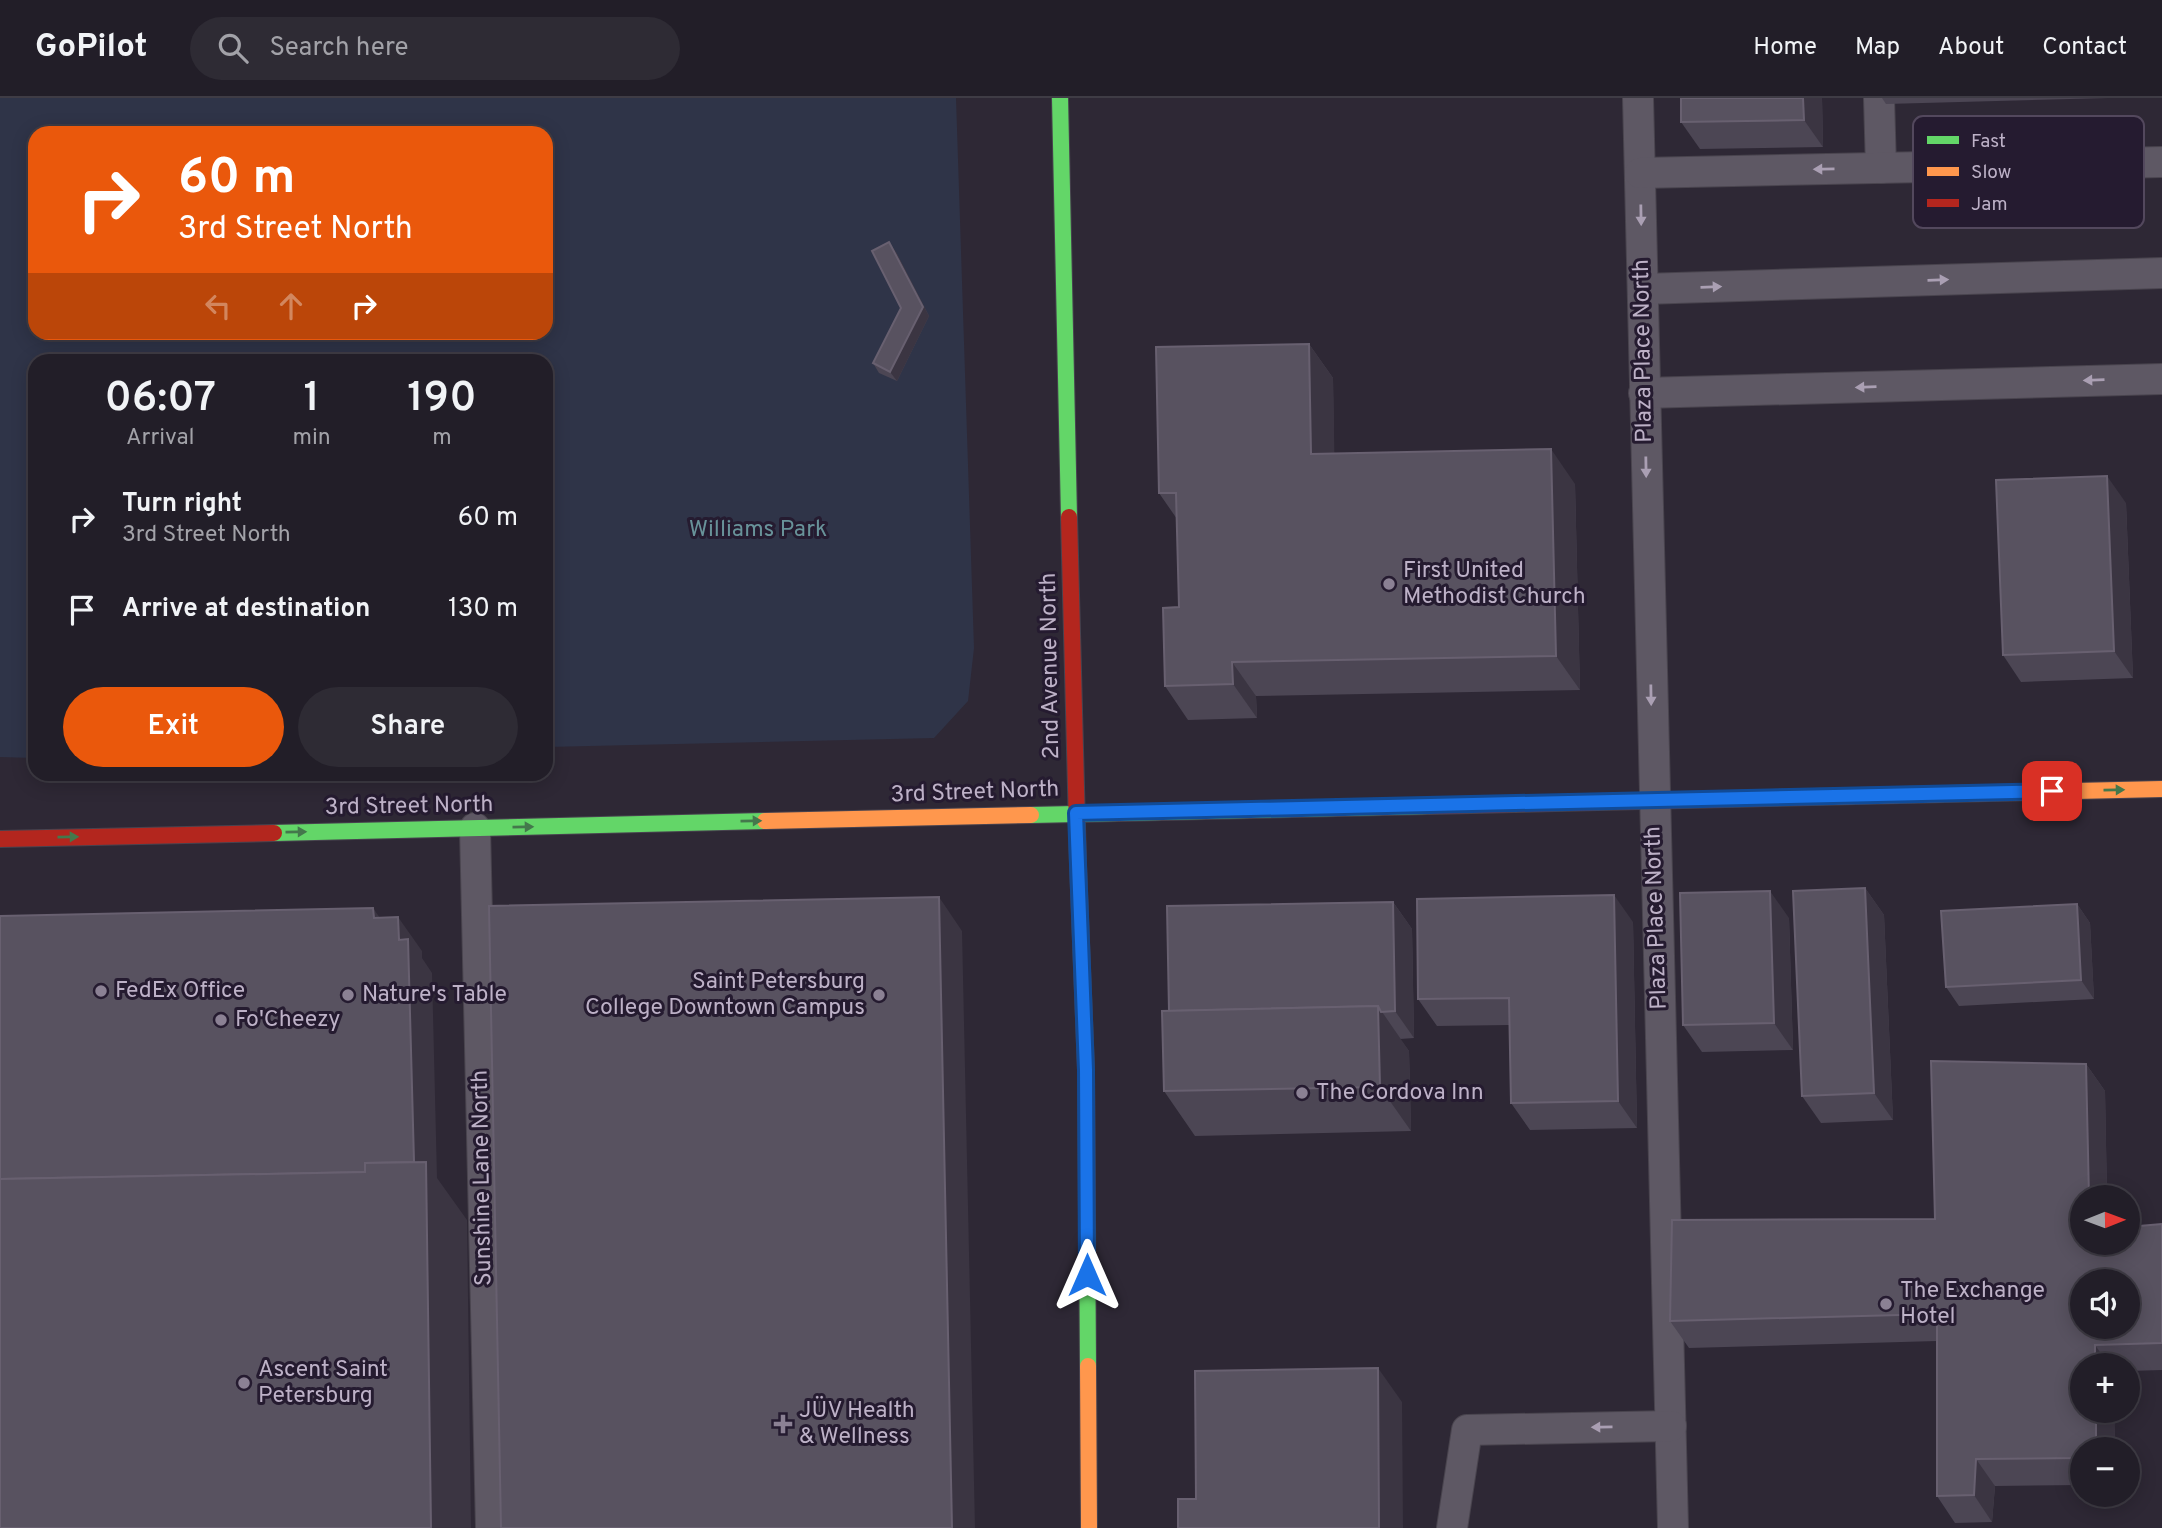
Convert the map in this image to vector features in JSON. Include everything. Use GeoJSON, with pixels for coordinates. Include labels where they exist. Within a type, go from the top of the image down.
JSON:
{"type":"FeatureCollection","features":[{"type":"Feature","properties":{"kind":"main road","name":"2nd Avenue North"},"geometry":{"type":"LineString","coordinates":[[1060,98],[1076,813],[1086,1070],[1089,1528]]}},
{"type":"Feature","properties":{"kind":"main road","name":"3rd Street North"},"geometry":{"type":"LineString","coordinates":[[0,839],[2162,789]]}},
{"type":"Feature","properties":{"kind":"lane","name":"Plaza Place North"},"geometry":{"type":"LineString","coordinates":[[1638,98],[1673,1528]]}},
{"type":"Feature","properties":{"kind":"lane"},"geometry":{"type":"LineString","coordinates":[[1879,98],[1881,168]]}},
{"type":"Feature","properties":{"kind":"lane"},"geometry":{"type":"LineString","coordinates":[[2144,162],[2162,162]]}},
{"type":"Feature","properties":{"kind":"lane"},"geometry":{"type":"LineString","coordinates":[[1640,173],[1913,167]]}},
{"type":"Feature","properties":{"kind":"lane"},"geometry":{"type":"LineString","coordinates":[[1643,289],[2162,273]]}},
{"type":"Feature","properties":{"kind":"lane"},"geometry":{"type":"LineString","coordinates":[[1644,393],[2162,379]]}},
{"type":"Feature","properties":{"kind":"lane","name":"Sunshine Lane North"},"geometry":{"type":"LineString","coordinates":[[475,828],[491,1528]]}},
{"type":"Feature","properties":{"kind":"lane"},"geometry":{"type":"LineString","coordinates":[[1452,1528],[1466,1430],[1671,1426]]}},
{"type":"Feature","properties":{"kind":"green space","name":"Williams Park"},"geometry":{"type":"Polygon","coordinates":[[[0,98],[956,98],[974,648],[968,701],[934,738],[553,747],[553,354],[28,354],[28,758],[0,757],[0,98]]]}},
{"type":"Feature","properties":{"kind":"building"},"geometry":{"type":"Polygon","coordinates":[[[1681,98],[1803,98],[1804,120],[1681,122],[1681,98]]]}},
{"type":"Feature","properties":{"kind":"building"},"geometry":{"type":"Polygon","coordinates":[[[889,242],[923,307],[890,372],[873,363],[901,308],[872,251],[889,242]]]}},
{"type":"Feature","properties":{"kind":"building","name":"First United Methodist Church"},"geometry":{"type":"Polygon","coordinates":[[[1309,344],[1311,454],[1551,449],[1556,656],[1232,662],[1233,684],[1165,686],[1163,608],[1179,607],[1176,493],[1159,493],[1156,347],[1309,344]]]}},
{"type":"Feature","properties":{"kind":"building"},"geometry":{"type":"Polygon","coordinates":[[[2107,476],[2114,651],[2003,655],[1996,480],[2107,476]]]}},
{"type":"Feature","properties":{"kind":"building"},"geometry":{"type":"Polygon","coordinates":[[[1865,888],[1874,1093],[1802,1096],[1793,891],[1865,888]]]}},
{"type":"Feature","properties":{"kind":"building"},"geometry":{"type":"Polygon","coordinates":[[[1770,891],[1774,1023],[1683,1025],[1680,893],[1770,891]]]}},
{"type":"Feature","properties":{"kind":"building"},"geometry":{"type":"Polygon","coordinates":[[[1614,895],[1618,1101],[1511,1103],[1509,998],[1418,999],[1417,899],[1614,895]]]}},
{"type":"Feature","properties":{"kind":"building"},"geometry":{"type":"Polygon","coordinates":[[[939,897],[952,1528],[501,1528],[489,906],[939,897]]]}},
{"type":"Feature","properties":{"kind":"building"},"geometry":{"type":"Polygon","coordinates":[[[1393,902],[1395,1011],[1381,1012],[1378,1006],[1169,1011],[1167,906],[1393,902]]]}},
{"type":"Feature","properties":{"kind":"building"},"geometry":{"type":"Polygon","coordinates":[[[2077,904],[2081,980],[1946,987],[1941,911],[2077,904]]]}},
{"type":"Feature","properties":{"kind":"building"},"geometry":{"type":"Polygon","coordinates":[[[373,908],[374,918],[398,917],[399,940],[408,939],[414,1162],[365,1163],[365,1172],[0,1179],[0,916],[373,908]]]}},
{"type":"Feature","properties":{"kind":"building"},"geometry":{"type":"Polygon","coordinates":[[[1378,1006],[1380,1087],[1164,1091],[1162,1011],[1378,1006]]]}},
{"type":"Feature","properties":{"kind":"building","name":"The Exchange Hotel"},"geometry":{"type":"Polygon","coordinates":[[[1931,1061],[2086,1064],[2089,1185],[2070,1185],[2070,1255],[2140,1255],[2140,1226],[2162,1224],[2162,1343],[2095,1345],[2095,1353],[2070,1353],[2070,1423],[2096,1423],[2096,1437],[2070,1437],[2070,1458],[1976,1459],[1974,1495],[1937,1496],[1937,1314],[1670,1321],[1672,1220],[1935,1219],[1931,1061]]]}},
{"type":"Feature","properties":{"kind":"building","name":"Ascent Saint Petersburg"},"geometry":{"type":"Polygon","coordinates":[[[426,1162],[431,1528],[0,1528],[0,1179],[365,1172],[365,1163],[426,1162]]]}},
{"type":"Feature","properties":{"kind":"building"},"geometry":{"type":"Polygon","coordinates":[[[1378,1368],[1379,1528],[1178,1528],[1178,1499],[1196,1499],[1195,1371],[1378,1368]]]}},
{"type":"Feature","properties":{"kind":"traffic: fast"},"geometry":{"type":"LineString","coordinates":[[1060,98],[1069,517]]}},
{"type":"Feature","properties":{"kind":"traffic: fast"},"geometry":{"type":"LineString","coordinates":[[1031,815],[1428,806]]}},
{"type":"Feature","properties":{"kind":"traffic: fast"},"geometry":{"type":"LineString","coordinates":[[274,833],[765,821]]}},
{"type":"Feature","properties":{"kind":"traffic: fast"},"geometry":{"type":"LineString","coordinates":[[1078,865],[1086,1070],[1088,1366]]}},
{"type":"Feature","properties":{"kind":"traffic: slow"},"geometry":{"type":"LineString","coordinates":[[1812,797],[2162,789]]}},
{"type":"Feature","properties":{"kind":"traffic: slow"},"geometry":{"type":"LineString","coordinates":[[765,821],[1031,815]]}},
{"type":"Feature","properties":{"kind":"traffic: slow"},"geometry":{"type":"LineString","coordinates":[[1088,1366],[1089,1528]]}},
{"type":"Feature","properties":{"kind":"traffic: jam"},"geometry":{"type":"LineString","coordinates":[[1069,517],[1078,865]]}},
{"type":"Feature","properties":{"kind":"traffic: jam"},"geometry":{"type":"LineString","coordinates":[[1428,806],[1812,797]]}},
{"type":"Feature","properties":{"kind":"traffic: jam"},"geometry":{"type":"LineString","coordinates":[[0,839],[274,833]]}},
{"type":"Feature","properties":{"kind":"place","name":"First United Methodist Church"},"geometry":{"type":"Point","coordinates":[1389,584]}},
{"type":"Feature","properties":{"kind":"place","name":"FedEx Office"},"geometry":{"type":"Point","coordinates":[101,991]}},
{"type":"Feature","properties":{"kind":"place","name":"Nature's Table"},"geometry":{"type":"Point","coordinates":[348,995]}},
{"type":"Feature","properties":{"kind":"place","name":"Saint Petersburg College Downtown Campus"},"geometry":{"type":"Point","coordinates":[879,995]}},
{"type":"Feature","properties":{"kind":"place","name":"Fo'Cheezy"},"geometry":{"type":"Point","coordinates":[221,1020]}},
{"type":"Feature","properties":{"kind":"place","name":"The Cordova Inn"},"geometry":{"type":"Point","coordinates":[1302,1093]}},
{"type":"Feature","properties":{"kind":"place","name":"The Exchange Hotel"},"geometry":{"type":"Point","coordinates":[1886,1304]}},
{"type":"Feature","properties":{"kind":"place","name":"Ascent Saint Petersburg"},"geometry":{"type":"Point","coordinates":[244,1383]}},
{"type":"Feature","properties":{"kind":"place","name":"JÜV Health & Wellness"},"geometry":{"type":"Point","coordinates":[783,1424]}},
{"type":"Feature","properties":{"kind":"route"},"geometry":{"type":"LineString","coordinates":[[1087,1275],[1086,1070],[1076,813],[2052,791]]}}]}
